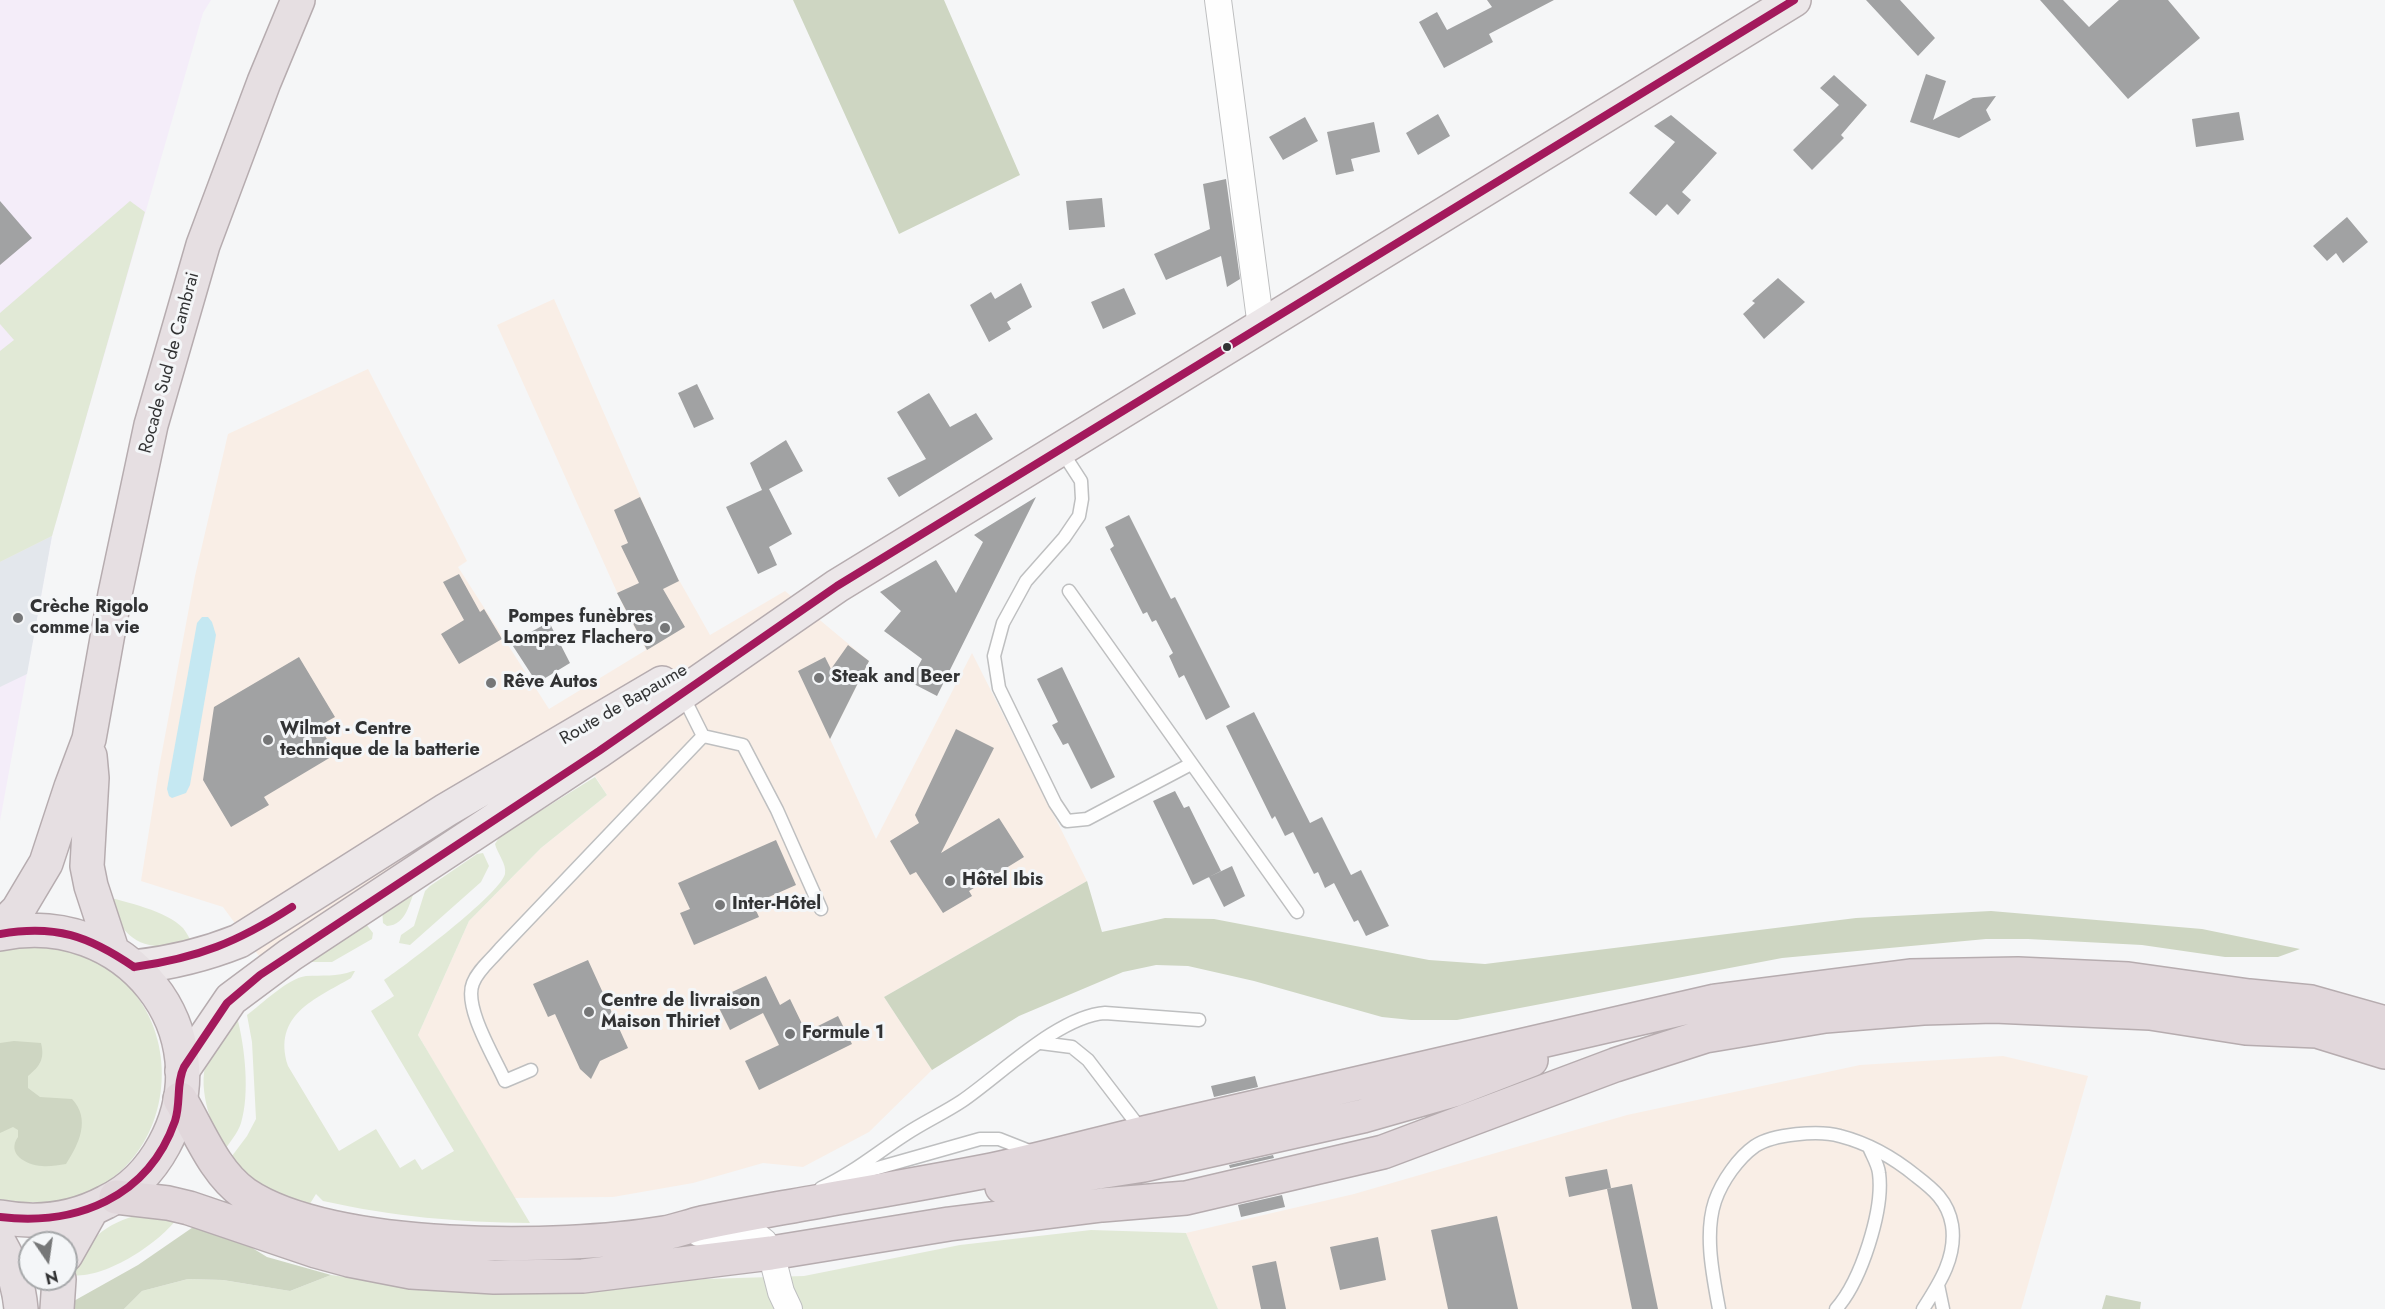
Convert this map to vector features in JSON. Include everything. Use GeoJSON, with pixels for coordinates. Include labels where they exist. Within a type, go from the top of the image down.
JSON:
{"type":"FeatureCollection","features":[{"type":"Feature","properties":{"kind":"highway","name":"Rocade Sud de Cambrai"},"geometry":{"type":"LineString","coordinates":[[0,928],[18,910],[46,863],[70,787],[89,739],[115,594],[154,414],[203,245],[264,82],[298,0]]}},
{"type":"Feature","properties":{"kind":"highway","name":"Rocade Sud de Cambrai"},"geometry":{"type":"LineString","coordinates":[[89,739],[92,778],[87,866],[91,886],[123,958]]}},
{"type":"Feature","properties":{"kind":"highway"},"geometry":{"type":"LineString","coordinates":[[0,934],[41,929],[66,932],[90,939],[123,958],[154,988],[169,1014],[178,1042],[181,1085],[172,1128],[158,1155],[139,1178],[104,1203],[70,1217],[24,1220],[0,1216]]}},
{"type":"Feature","properties":{"kind":"highway"},"geometry":{"type":"LineString","coordinates":[[181,1085],[211,1155],[230,1180],[245,1194],[288,1215],[324,1226],[407,1238],[493,1242],[584,1241],[667,1233],[696,1224],[993,1169],[1714,1001],[1910,976],[2018,974],[2128,979],[2385,1052]]}},
{"type":"Feature","properties":{"kind":"highway"},"geometry":{"type":"LineString","coordinates":[[2248,1012],[2311,1002],[2385,1023]]}},
{"type":"Feature","properties":{"kind":"highway"},"geometry":{"type":"LineString","coordinates":[[104,1203],[168,1203],[349,1260],[411,1272],[514,1278],[583,1276],[771,1253],[949,1224],[1102,1205],[1186,1198],[1383,1152],[1615,1065],[1705,1036],[1825,1016],[1923,1008],[1994,1006],[2150,1013],[2248,1012],[2294,1014],[2385,1037]]}},
{"type":"Feature","properties":{"kind":"highway"},"geometry":{"type":"LineString","coordinates":[[2248,1012],[2385,1075]]}},
{"type":"Feature","properties":{"kind":"highway"},"geometry":{"type":"LineString","coordinates":[[770,1210],[925,1199],[1155,1163],[1363,1116],[1454,1090],[1641,1017]]}},
{"type":"Feature","properties":{"kind":"highway"},"geometry":{"type":"LineString","coordinates":[[78,1239],[104,1203]]}},
{"type":"Feature","properties":{"kind":"highway"},"geometry":{"type":"LineString","coordinates":[[0,1244],[11,1264],[21,1309]]}},
{"type":"Feature","properties":{"kind":"highway"},"geometry":{"type":"LineString","coordinates":[[57,1309],[58,1291]]}},
{"type":"Feature","properties":{"kind":"main road","name":"Route de Bapaume"},"geometry":{"type":"LineString","coordinates":[[123,958],[173,962],[214,951],[239,941],[446,810],[677,685],[1794,0]]}},
{"type":"Feature","properties":{"kind":"main road","name":"Route de Bapaume"},"geometry":{"type":"LineString","coordinates":[[181,1085],[231,999],[290,955],[599,751],[677,685]]}},
{"type":"Feature","properties":{"kind":"main road"},"geometry":{"type":"LineString","coordinates":[[395,886],[442,836],[448,824],[446,810]]}},
{"type":"Feature","properties":{"kind":"street"},"geometry":{"type":"LineString","coordinates":[[1218,0],[1261,327]]}},
{"type":"Feature","properties":{"kind":"street"},"geometry":{"type":"LineString","coordinates":[[667,1233],[754,1234],[764,1242],[771,1253],[781,1292],[789,1309]]}},
{"type":"Feature","properties":{"kind":"lane"},"geometry":{"type":"LineString","coordinates":[[1060,449],[1081,481],[1082,499],[1079,516],[1064,538],[1026,581],[1003,623],[994,656],[999,688],[1055,802],[1067,821],[1087,819],[1191,764]]}},
{"type":"Feature","properties":{"kind":"lane"},"geometry":{"type":"LineString","coordinates":[[1069,591],[1297,912]]}},
{"type":"Feature","properties":{"kind":"lane"},"geometry":{"type":"LineString","coordinates":[[677,685],[703,736]]}},
{"type":"Feature","properties":{"kind":"lane"},"geometry":{"type":"LineString","coordinates":[[703,736],[743,745],[777,810],[822,909]]}},
{"type":"Feature","properties":{"kind":"lane"},"geometry":{"type":"LineString","coordinates":[[531,1070],[505,1081],[474,1013],[472,985],[478,974],[500,949],[703,736]]}},
{"type":"Feature","properties":{"kind":"lane"},"geometry":{"type":"LineString","coordinates":[[843,1178],[906,1134],[961,1101],[1041,1042],[1070,1023],[1090,1014],[1105,1013],[1199,1020]]}},
{"type":"Feature","properties":{"kind":"lane"},"geometry":{"type":"LineString","coordinates":[[1041,1042],[1072,1047],[1088,1060],[1144,1133]]}},
{"type":"Feature","properties":{"kind":"lane"},"geometry":{"type":"LineString","coordinates":[[1719,1309],[1712,1263],[1711,1227],[1715,1201],[1731,1169],[1756,1146],[1784,1137],[1814,1133],[1837,1135],[1869,1147],[1904,1166],[1935,1191],[1946,1204],[1952,1226],[1952,1255],[1938,1285],[1923,1309]]}},
{"type":"Feature","properties":{"kind":"lane"},"geometry":{"type":"LineString","coordinates":[[770,1210],[843,1178],[980,1139],[999,1139],[1045,1157]]}},
{"type":"Feature","properties":{"kind":"lane"},"geometry":{"type":"LineString","coordinates":[[1836,1309],[1862,1264],[1872,1235],[1880,1197],[1879,1171],[1869,1147]]}},
{"type":"Feature","properties":{"kind":"lane"},"geometry":{"type":"LineString","coordinates":[[1938,1285],[1943,1309]]}},
{"type":"Feature","properties":{"kind":"shaded area"},"geometry":{"type":"Polygon","coordinates":[[[0,0],[211,0],[203,13],[52,536],[0,821],[0,0]]]}},
{"type":"Feature","properties":{"kind":"shaded area"},"geometry":{"type":"Polygon","coordinates":[[[554,299],[670,564],[710,635],[785,591],[869,661],[830,739],[876,839],[972,653],[1087,881],[884,997],[932,1070],[869,1132],[803,1167],[763,1163],[693,1183],[613,1197],[514,1198],[418,1035],[469,921],[541,848],[607,795],[590,768],[273,975],[223,907],[141,881],[159,768],[195,576],[228,434],[368,369],[467,561],[458,567],[549,709],[646,650],[625,610],[497,325],[554,299]]]}},
{"type":"Feature","properties":{"kind":"shaded area","name":"Crèche Rigolo comme la vie"},"geometry":{"type":"Polygon","coordinates":[[[52,536],[27,674],[0,687],[0,562],[52,536]]]}},
{"type":"Feature","properties":{"kind":"shaded area"},"geometry":{"type":"Polygon","coordinates":[[[2003,1056],[2088,1076],[2021,1309],[1218,1309],[1186,1233],[1354,1194],[1627,1115],[1860,1065],[2003,1056]]]}},
{"type":"Feature","properties":{"kind":"green space"},"geometry":{"type":"Polygon","coordinates":[[[793,0],[944,0],[1020,175],[899,234],[793,0]]]}},
{"type":"Feature","properties":{"kind":"green space"},"geometry":{"type":"Polygon","coordinates":[[[130,201],[145,212],[52,536],[0,562],[0,351],[14,340],[0,324],[0,313],[130,201]]]}},
{"type":"Feature","properties":{"kind":"green space"},"geometry":{"type":"Polygon","coordinates":[[[595,777],[607,795],[541,848],[469,921],[418,1035],[530,1223],[451,1220],[401,1215],[323,1201],[316,1194],[308,1207],[265,1190],[229,1160],[247,1136],[256,1119],[252,1042],[247,1015],[291,981],[306,976],[335,975],[353,971],[355,971],[351,978],[311,1002],[291,1021],[286,1034],[285,1048],[288,1066],[339,1151],[376,1129],[400,1168],[415,1159],[422,1170],[454,1151],[371,1011],[394,996],[384,980],[470,913],[499,884],[505,874],[503,862],[495,844],[500,836],[595,777]]]}},
{"type":"Feature","properties":{"kind":"green space"},"geometry":{"type":"Polygon","coordinates":[[[483,853],[489,866],[481,882],[410,945],[399,943],[401,935],[414,926],[425,891],[477,854],[483,853]]]}},
{"type":"Feature","properties":{"kind":"green space"},"geometry":{"type":"Polygon","coordinates":[[[1087,881],[1102,932],[1165,918],[1214,919],[1429,960],[1485,964],[1856,918],[1991,911],[2202,929],[2300,949],[2278,957],[2225,957],[2142,945],[1986,939],[1782,958],[1457,1020],[1411,1020],[1382,1017],[1254,981],[1188,966],[1156,965],[1123,972],[1019,1016],[932,1070],[884,997],[1087,881]]]}},
{"type":"Feature","properties":{"kind":"green space"},"geometry":{"type":"Polygon","coordinates":[[[416,888],[399,922],[387,926],[383,923],[382,909],[416,888]]]}},
{"type":"Feature","properties":{"kind":"green space"},"geometry":{"type":"Polygon","coordinates":[[[104,896],[146,908],[167,917],[183,928],[192,944],[159,946],[137,940],[120,924],[104,896]]]}},
{"type":"Feature","properties":{"kind":"green space"},"geometry":{"type":"Polygon","coordinates":[[[366,924],[373,933],[372,939],[332,962],[302,962],[366,924]]]}},
{"type":"Feature","properties":{"kind":"green space"},"geometry":{"type":"Polygon","coordinates":[[[21,947],[86,958],[131,989],[156,1034],[162,1085],[148,1134],[116,1175],[67,1199],[0,1199],[0,951],[21,947]]]}},
{"type":"Feature","properties":{"kind":"green space"},"geometry":{"type":"Polygon","coordinates":[[[237,1017],[244,1056],[246,1085],[244,1111],[240,1127],[224,1151],[206,1104],[205,1066],[218,1040],[237,1017]]]}},
{"type":"Feature","properties":{"kind":"green space"},"geometry":{"type":"Polygon","coordinates":[[[14,1041],[41,1043],[42,1058],[36,1069],[28,1076],[28,1088],[40,1097],[72,1099],[78,1107],[82,1123],[81,1132],[66,1164],[45,1166],[24,1161],[14,1149],[18,1130],[13,1127],[0,1133],[0,1043],[14,1041]]]}},
{"type":"Feature","properties":{"kind":"green space"},"geometry":{"type":"Polygon","coordinates":[[[141,1214],[180,1214],[161,1236],[132,1256],[100,1271],[78,1275],[78,1262],[98,1235],[128,1218],[141,1214]]]}},
{"type":"Feature","properties":{"kind":"green space"},"geometry":{"type":"Polygon","coordinates":[[[199,1223],[236,1238],[267,1257],[331,1275],[290,1291],[223,1280],[188,1279],[142,1291],[124,1309],[74,1309],[72,1302],[138,1265],[199,1223]]]}},
{"type":"Feature","properties":{"kind":"green space"},"geometry":{"type":"Polygon","coordinates":[[[1091,1230],[1186,1233],[1218,1309],[124,1309],[142,1291],[188,1279],[223,1280],[290,1291],[331,1275],[435,1290],[593,1288],[705,1279],[804,1276],[960,1245],[1091,1230]]]}},
{"type":"Feature","properties":{"kind":"green space"},"geometry":{"type":"Polygon","coordinates":[[[2106,1295],[2141,1302],[2140,1309],[2102,1309],[2106,1295]]]}},
{"type":"Feature","properties":{"kind":"water"},"geometry":{"type":"Polygon","coordinates":[[[202,617],[208,617],[212,622],[216,635],[190,785],[186,793],[172,798],[167,789],[197,623],[202,617]]]}},
{"type":"Feature","properties":{"kind":"building"},"geometry":{"type":"Polygon","coordinates":[[[1487,0],[1554,0],[1489,34],[1493,42],[1444,68],[1419,22],[1437,12],[1447,30],[1492,7],[1487,0]]]}},
{"type":"Feature","properties":{"kind":"building"},"geometry":{"type":"Polygon","coordinates":[[[1866,0],[1900,0],[1935,38],[1918,56],[1866,0]]]}},
{"type":"Feature","properties":{"kind":"building"},"geometry":{"type":"Polygon","coordinates":[[[2040,0],[2063,0],[2089,27],[2119,0],[2168,0],[2200,38],[2128,99],[2040,0]]]}},
{"type":"Feature","properties":{"kind":"building"},"geometry":{"type":"Polygon","coordinates":[[[1926,74],[1946,81],[1933,120],[1973,98],[1996,96],[1986,110],[1991,120],[1959,138],[1910,122],[1926,74]]]}},
{"type":"Feature","properties":{"kind":"building"},"geometry":{"type":"Polygon","coordinates":[[[1834,75],[1867,105],[1841,135],[1844,138],[1812,170],[1793,150],[1839,105],[1820,88],[1834,75]]]}},
{"type":"Feature","properties":{"kind":"building"},"geometry":{"type":"Polygon","coordinates":[[[2239,112],[2244,140],[2196,147],[2192,119],[2239,112]]]}},
{"type":"Feature","properties":{"kind":"building"},"geometry":{"type":"Polygon","coordinates":[[[1438,114],[1450,136],[1418,155],[1406,133],[1438,114]]]}},
{"type":"Feature","properties":{"kind":"building"},"geometry":{"type":"Polygon","coordinates":[[[1671,115],[1717,153],[1682,192],[1691,200],[1678,215],[1667,204],[1656,216],[1629,193],[1675,142],[1654,126],[1671,115]]]}},
{"type":"Feature","properties":{"kind":"building"},"geometry":{"type":"Polygon","coordinates":[[[1305,117],[1318,141],[1283,160],[1269,137],[1305,117]]]}},
{"type":"Feature","properties":{"kind":"building"},"geometry":{"type":"Polygon","coordinates":[[[1374,122],[1380,152],[1351,159],[1354,171],[1336,175],[1327,132],[1374,122]]]}},
{"type":"Feature","properties":{"kind":"building"},"geometry":{"type":"Polygon","coordinates":[[[1226,179],[1240,279],[1227,287],[1221,256],[1166,280],[1154,254],[1210,229],[1203,184],[1226,179]]]}},
{"type":"Feature","properties":{"kind":"building"},"geometry":{"type":"Polygon","coordinates":[[[1102,198],[1105,227],[1069,230],[1066,201],[1102,198]]]}},
{"type":"Feature","properties":{"kind":"building"},"geometry":{"type":"Polygon","coordinates":[[[0,201],[32,238],[0,265],[0,201]]]}},
{"type":"Feature","properties":{"kind":"building"},"geometry":{"type":"Polygon","coordinates":[[[2347,217],[2368,242],[2343,263],[2336,253],[2327,261],[2313,246],[2347,217]]]}},
{"type":"Feature","properties":{"kind":"building"},"geometry":{"type":"Polygon","coordinates":[[[1778,278],[1805,302],[1764,339],[1743,314],[1755,303],[1752,301],[1778,278]]]}},
{"type":"Feature","properties":{"kind":"building"},"geometry":{"type":"Polygon","coordinates":[[[1021,283],[1032,307],[1007,322],[1011,329],[989,342],[970,305],[991,292],[995,299],[1021,283]]]}},
{"type":"Feature","properties":{"kind":"building"},"geometry":{"type":"Polygon","coordinates":[[[1124,288],[1136,314],[1103,329],[1091,302],[1124,288]]]}},
{"type":"Feature","properties":{"kind":"building"},"geometry":{"type":"Polygon","coordinates":[[[697,384],[714,419],[694,428],[678,393],[697,384]]]}},
{"type":"Feature","properties":{"kind":"building"},"geometry":{"type":"Polygon","coordinates":[[[929,393],[950,427],[976,413],[993,439],[899,497],[887,478],[926,459],[897,412],[929,393]]]}},
{"type":"Feature","properties":{"kind":"building"},"geometry":{"type":"Polygon","coordinates":[[[786,440],[803,471],[769,489],[792,534],[769,547],[777,565],[758,574],[726,507],[762,490],[750,463],[786,440]]]}},
{"type":"Feature","properties":{"kind":"building"},"geometry":{"type":"Polygon","coordinates":[[[640,497],[679,581],[663,589],[685,627],[647,650],[617,593],[639,583],[621,546],[628,543],[614,510],[640,497]]]}},
{"type":"Feature","properties":{"kind":"building"},"geometry":{"type":"Polygon","coordinates":[[[1036,497],[937,696],[910,682],[922,659],[884,631],[901,611],[880,592],[936,560],[956,593],[983,542],[974,535],[1036,497]]]}},
{"type":"Feature","properties":{"kind":"building"},"geometry":{"type":"Polygon","coordinates":[[[1129,515],[1171,599],[1175,597],[1230,707],[1206,720],[1184,675],[1179,678],[1169,656],[1173,653],[1156,620],[1152,622],[1147,612],[1143,614],[1110,549],[1114,546],[1105,527],[1129,515]]]}},
{"type":"Feature","properties":{"kind":"building"},"geometry":{"type":"Polygon","coordinates":[[[459,574],[480,612],[484,609],[502,639],[459,664],[441,634],[464,620],[443,582],[459,574]]]}},
{"type":"Feature","properties":{"kind":"building"},"geometry":{"type":"Polygon","coordinates":[[[549,622],[570,663],[537,683],[511,643],[549,622]]]}},
{"type":"Feature","properties":{"kind":"building"},"geometry":{"type":"Polygon","coordinates":[[[848,645],[869,661],[830,739],[798,671],[825,657],[831,669],[848,645]]]}},
{"type":"Feature","properties":{"kind":"building","name":"Wilmot - Centre technique de la batterie"},"geometry":{"type":"Polygon","coordinates":[[[299,657],[335,717],[319,726],[336,754],[264,797],[269,805],[231,827],[203,780],[214,707],[299,657]]]}},
{"type":"Feature","properties":{"kind":"building"},"geometry":{"type":"Polygon","coordinates":[[[1062,667],[1115,777],[1091,789],[1068,743],[1063,745],[1052,725],[1058,722],[1037,679],[1062,667]]]}},
{"type":"Feature","properties":{"kind":"building"},"geometry":{"type":"Polygon","coordinates":[[[1254,712],[1310,823],[1322,817],[1351,875],[1361,870],[1389,926],[1366,936],[1358,920],[1354,922],[1334,883],[1325,888],[1318,872],[1314,874],[1293,832],[1285,836],[1275,816],[1272,819],[1226,726],[1254,712]]]}},
{"type":"Feature","properties":{"kind":"building"},"geometry":{"type":"Polygon","coordinates":[[[956,729],[994,748],[941,853],[999,818],[1024,857],[969,891],[972,896],[943,913],[916,872],[910,875],[890,841],[919,823],[915,815],[956,729]]]}},
{"type":"Feature","properties":{"kind":"building"},"geometry":{"type":"Polygon","coordinates":[[[1175,791],[1184,808],[1189,806],[1221,871],[1193,885],[1153,801],[1175,791]]]}},
{"type":"Feature","properties":{"kind":"building"},"geometry":{"type":"Polygon","coordinates":[[[776,840],[796,885],[753,904],[759,917],[694,945],[680,913],[690,909],[678,883],[776,840]]]}},
{"type":"Feature","properties":{"kind":"building"},"geometry":{"type":"Polygon","coordinates":[[[1232,866],[1245,896],[1224,907],[1209,877],[1232,866]]]}},
{"type":"Feature","properties":{"kind":"building","name":"Centre de livraison Maison Thiriet"},"geometry":{"type":"Polygon","coordinates":[[[588,960],[628,1048],[600,1061],[591,1079],[580,1069],[555,1014],[548,1017],[533,984],[588,960]]]}},
{"type":"Feature","properties":{"kind":"building"},"geometry":{"type":"Polygon","coordinates":[[[766,976],[780,1005],[790,999],[806,1032],[838,1016],[852,1044],[759,1090],[745,1061],[779,1045],[763,1013],[730,1030],[715,1000],[766,976]]]}},
{"type":"Feature","properties":{"kind":"building"},"geometry":{"type":"Polygon","coordinates":[[[1255,1076],[1258,1087],[1214,1097],[1211,1086],[1255,1076]]]}},
{"type":"Feature","properties":{"kind":"building"},"geometry":{"type":"Polygon","coordinates":[[[1273,1155],[1274,1158],[1230,1168],[1229,1165],[1273,1155]]]}},
{"type":"Feature","properties":{"kind":"building"},"geometry":{"type":"Polygon","coordinates":[[[1607,1169],[1611,1188],[1569,1197],[1565,1177],[1607,1169]]]}},
{"type":"Feature","properties":{"kind":"building"},"geometry":{"type":"Polygon","coordinates":[[[1632,1184],[1658,1309],[1632,1309],[1607,1189],[1632,1184]]]}},
{"type":"Feature","properties":{"kind":"building"},"geometry":{"type":"Polygon","coordinates":[[[1282,1195],[1285,1207],[1241,1217],[1238,1205],[1282,1195]]]}},
{"type":"Feature","properties":{"kind":"building"},"geometry":{"type":"Polygon","coordinates":[[[1497,1216],[1518,1309],[1448,1309],[1431,1230],[1497,1216]]]}},
{"type":"Feature","properties":{"kind":"building"},"geometry":{"type":"Polygon","coordinates":[[[1378,1237],[1386,1280],[1340,1290],[1330,1247],[1378,1237]]]}},
{"type":"Feature","properties":{"kind":"building"},"geometry":{"type":"Polygon","coordinates":[[[1276,1261],[1286,1309],[1261,1309],[1252,1266],[1276,1261]]]}},
{"type":"Feature","properties":{"kind":"transit line"},"geometry":{"type":"LineString","coordinates":[[0,1217],[28,1219],[56,1217],[82,1211],[128,1188],[147,1170],[163,1148],[175,1121],[180,1080],[184,1067],[227,1003],[260,975],[599,751],[837,586],[1794,0]]}},
{"type":"Feature","properties":{"kind":"transit line"},"geometry":{"type":"LineString","coordinates":[[134,967],[178,959],[217,947],[254,930],[292,907]]}},
{"type":"Feature","properties":{"kind":"transit line"},"geometry":{"type":"LineString","coordinates":[[0,934],[38,931],[71,935],[102,947],[134,967]]}},
{"type":"Feature","properties":{"kind":"place","name":"Crèche Rigolo comme la vie"},"geometry":{"type":"Point","coordinates":[18,618]}},
{"type":"Feature","properties":{"kind":"place","name":"Pompes funèbres Lomprez Flachero"},"geometry":{"type":"Point","coordinates":[665,628]}},
{"type":"Feature","properties":{"kind":"place","name":"Steak and Beer"},"geometry":{"type":"Point","coordinates":[819,678]}},
{"type":"Feature","properties":{"kind":"place","name":"Rêve Autos"},"geometry":{"type":"Point","coordinates":[491,683]}},
{"type":"Feature","properties":{"kind":"place","name":"Wilmot - Centre technique de la batterie"},"geometry":{"type":"Point","coordinates":[268,740]}},
{"type":"Feature","properties":{"kind":"place","name":"Hôtel Ibis"},"geometry":{"type":"Point","coordinates":[950,881]}},
{"type":"Feature","properties":{"kind":"place","name":"Inter-Hôtel"},"geometry":{"type":"Point","coordinates":[720,905]}},
{"type":"Feature","properties":{"kind":"place","name":"Centre de livraison Maison Thiriet"},"geometry":{"type":"Point","coordinates":[589,1012]}},
{"type":"Feature","properties":{"kind":"place","name":"Formule 1"},"geometry":{"type":"Point","coordinates":[790,1034]}}]}
